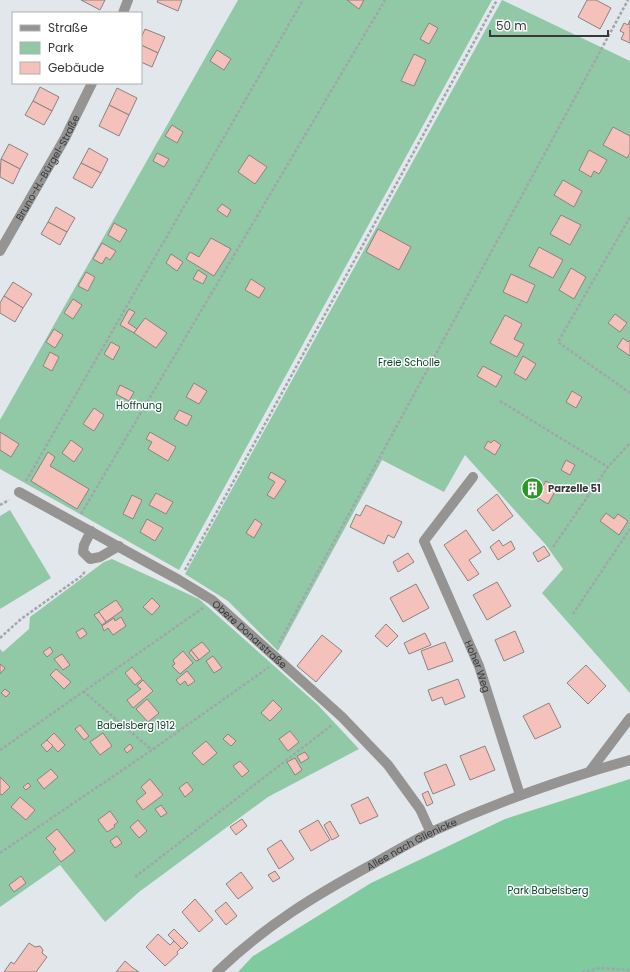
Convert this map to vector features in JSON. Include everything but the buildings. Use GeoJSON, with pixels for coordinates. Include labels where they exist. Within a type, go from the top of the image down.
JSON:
{"type":"FeatureCollection","features":[{"type":"Feature","properties":{"kind":"street"},"geometry":{"type":"LineString","coordinates":[[123,12],[128,0]]}},
{"type":"Feature","properties":{"kind":"street","name":"Bruno-H.-Bürgel-Straße"},"geometry":{"type":"LineString","coordinates":[[0,251],[65,138],[92,84]]}},
{"type":"Feature","properties":{"kind":"street","name":"Hoher Weg"},"geometry":{"type":"LineString","coordinates":[[473,477],[424,541],[479,666],[520,795]]}},
{"type":"Feature","properties":{"kind":"street","name":"Obere Donarstraße"},"geometry":{"type":"LineString","coordinates":[[20,492],[180,580],[212,600],[342,717],[388,765],[420,809],[431,833]]}},
{"type":"Feature","properties":{"kind":"street"},"geometry":{"type":"LineString","coordinates":[[91,531],[84,545],[83,552],[90,559],[100,557],[119,546]]}},
{"type":"Feature","properties":{"kind":"street"},"geometry":{"type":"LineString","coordinates":[[590,771],[630,718]]}},
{"type":"Feature","properties":{"kind":"street","name":"Allee nach Glienicke"},"geometry":{"type":"LineString","coordinates":[[217,972],[245,945],[288,913],[330,887],[431,833],[520,795],[590,771],[630,760]]}},
{"type":"Feature","properties":{"kind":"path"},"geometry":{"type":"LineString","coordinates":[[20,492],[303,0]]}},
{"type":"Feature","properties":{"kind":"path"},"geometry":{"type":"LineString","coordinates":[[76,523],[385,0]]}},
{"type":"Feature","properties":{"kind":"path"},"geometry":{"type":"LineString","coordinates":[[180,580],[496,0]]}},
{"type":"Feature","properties":{"kind":"path"},"geometry":{"type":"LineString","coordinates":[[0,853],[152,750],[271,665],[272,654],[628,0]]}},
{"type":"Feature","properties":{"kind":"path"},"geometry":{"type":"LineString","coordinates":[[630,217],[558,342],[630,394]]}},
{"type":"Feature","properties":{"kind":"path"},"geometry":{"type":"LineString","coordinates":[[500,401],[608,466]]}},
{"type":"Feature","properties":{"kind":"path"},"geometry":{"type":"LineString","coordinates":[[553,547],[608,466],[630,443]]}},
{"type":"Feature","properties":{"kind":"path"},"geometry":{"type":"LineString","coordinates":[[573,614],[630,529]]}},
{"type":"Feature","properties":{"kind":"path"},"geometry":{"type":"LineString","coordinates":[[0,638],[21,619],[83,575],[90,559]]}},
{"type":"Feature","properties":{"kind":"path"},"geometry":{"type":"LineString","coordinates":[[0,750],[206,606]]}},
{"type":"Feature","properties":{"kind":"path"},"geometry":{"type":"LineString","coordinates":[[83,691],[152,750]]}},
{"type":"Feature","properties":{"kind":"path"},"geometry":{"type":"LineString","coordinates":[[135,877],[335,723]]}},
{"type":"Feature","properties":{"kind":"path"},"geometry":{"type":"LineString","coordinates":[[582,972],[601,968],[630,970]]}},
{"type":"Feature","properties":{"kind":"green space","name":"Hoffnung"},"geometry":{"type":"Polygon","coordinates":[[[238,0],[492,0],[179,570],[0,469],[0,420],[238,0]]]}},
{"type":"Feature","properties":{"kind":"green space","name":"Freie Scholle"},"geometry":{"type":"Polygon","coordinates":[[[502,0],[630,61],[630,693],[542,593],[563,569],[546,545],[465,455],[444,492],[382,460],[278,651],[228,601],[185,574],[502,0]]]}},
{"type":"Feature","properties":{"kind":"green space"},"geometry":{"type":"Polygon","coordinates":[[[10,510],[51,578],[0,609],[0,516],[10,510]]]}},
{"type":"Feature","properties":{"kind":"green space","name":"Babelsberg 1912"},"geometry":{"type":"Polygon","coordinates":[[[112,559],[199,599],[318,705],[359,749],[268,797],[139,892],[105,922],[60,865],[0,907],[0,649],[3,652],[29,629],[30,617],[104,562],[112,559]]]}},
{"type":"Feature","properties":{"kind":"green space","name":"Park Babelsberg"},"geometry":{"type":"Polygon","coordinates":[[[630,779],[630,972],[238,972],[253,956],[371,883],[505,819],[630,779]]]}},
{"type":"Feature","properties":{"kind":"place","name":"Parzelle 51"},"geometry":{"type":"Point","coordinates":[532,488]}}]}
